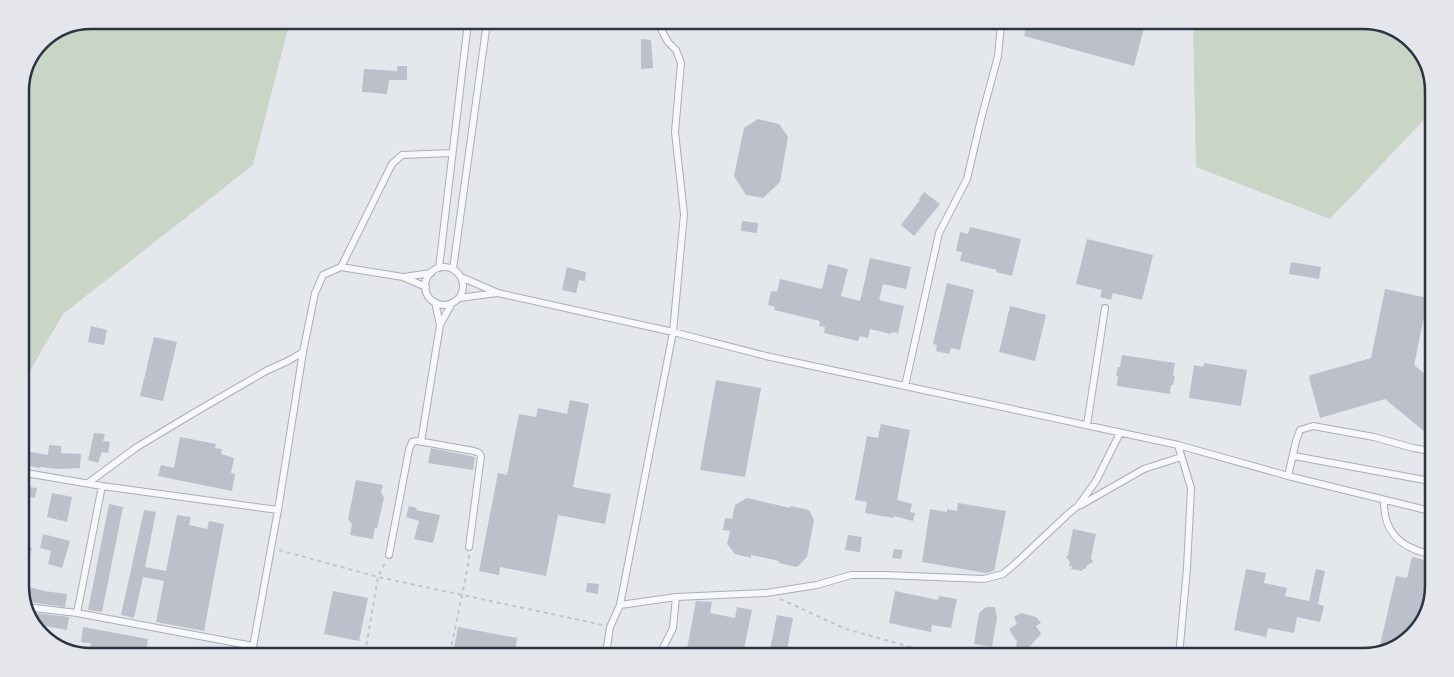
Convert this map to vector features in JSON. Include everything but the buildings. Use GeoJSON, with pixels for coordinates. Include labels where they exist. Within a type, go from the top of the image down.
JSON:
{"type":"FeatureCollection","features":[{"type":"Feature","properties":{"kind":"lane"},"geometry":{"type":"LineString","coordinates":[[439,268],[467,29]]}},
{"type":"Feature","properties":{"kind":"lane"},"geometry":{"type":"LineString","coordinates":[[453,269],[486,29]]}},
{"type":"Feature","properties":{"kind":"lane"},"geometry":{"type":"LineString","coordinates":[[607,648],[610,627],[620,605],[673,332],[684,214],[675,132],[681,62],[676,50],[668,42],[662,29]]}},
{"type":"Feature","properties":{"kind":"lane"},"geometry":{"type":"LineString","coordinates":[[905,386],[938,234],[967,179],[998,56],[1001,29]]}},
{"type":"Feature","properties":{"kind":"lane"},"geometry":{"type":"LineString","coordinates":[[341,267],[392,164],[402,155],[452,153]]}},
{"type":"Feature","properties":{"kind":"lane"},"geometry":{"type":"LineString","coordinates":[[253,648],[315,293],[323,274],[341,267],[402,277],[426,287]]}},
{"type":"Feature","properties":{"kind":"lane"},"geometry":{"type":"LineString","coordinates":[[452,303],[440,305],[430,298],[426,287],[426,280],[431,273],[439,268],[453,269],[461,277],[498,293],[673,332],[766,356],[1178,445],[1288,476],[1425,511]]}},
{"type":"Feature","properties":{"kind":"lane"},"geometry":{"type":"LineString","coordinates":[[402,277],[431,273]]}},
{"type":"Feature","properties":{"kind":"lane"},"geometry":{"type":"LineString","coordinates":[[459,298],[463,288],[461,277]]}},
{"type":"Feature","properties":{"kind":"lane"},"geometry":{"type":"LineString","coordinates":[[421,442],[440,325],[452,303],[459,298],[498,293]]}},
{"type":"Feature","properties":{"kind":"lane"},"geometry":{"type":"LineString","coordinates":[[435,302],[440,325]]}},
{"type":"Feature","properties":{"kind":"lane"},"geometry":{"type":"LineString","coordinates":[[1087,425],[1105,308]]}},
{"type":"Feature","properties":{"kind":"lane"},"geometry":{"type":"LineString","coordinates":[[88,483],[137,447],[266,371],[304,352]]}},
{"type":"Feature","properties":{"kind":"lane"},"geometry":{"type":"LineString","coordinates":[[1288,476],[1300,430],[1313,426],[1374,437],[1425,450]]}},
{"type":"Feature","properties":{"kind":"lane"},"geometry":{"type":"LineString","coordinates":[[1078,506],[1096,481],[1120,432]]}},
{"type":"Feature","properties":{"kind":"lane"},"geometry":{"type":"LineString","coordinates":[[389,555],[412,442],[474,451],[481,456],[469,547]]}},
{"type":"Feature","properties":{"kind":"lane"},"geometry":{"type":"LineString","coordinates":[[1178,445],[1191,488],[1187,568],[1180,648]]}},
{"type":"Feature","properties":{"kind":"lane"},"geometry":{"type":"LineString","coordinates":[[620,605],[676,597],[766,593],[816,585],[851,575],[984,579],[1003,574],[1078,506],[1144,469],[1181,456]]}},
{"type":"Feature","properties":{"kind":"lane"},"geometry":{"type":"LineString","coordinates":[[1294,456],[1425,480]]}},
{"type":"Feature","properties":{"kind":"lane"},"geometry":{"type":"LineString","coordinates":[[29,473],[102,486],[278,510]]}},
{"type":"Feature","properties":{"kind":"lane"},"geometry":{"type":"LineString","coordinates":[[77,613],[102,486]]}},
{"type":"Feature","properties":{"kind":"lane"},"geometry":{"type":"LineString","coordinates":[[1384,500],[1385,522],[1391,532],[1410,548],[1425,553]]}},
{"type":"Feature","properties":{"kind":"lane"},"geometry":{"type":"LineString","coordinates":[[663,648],[673,628],[676,597]]}},
{"type":"Feature","properties":{"kind":"lane"},"geometry":{"type":"LineString","coordinates":[[33,608],[77,613],[248,648]]}},
{"type":"Feature","properties":{"kind":"path"},"geometry":{"type":"LineString","coordinates":[[451,648],[468,566],[469,547]]}},
{"type":"Feature","properties":{"kind":"path"},"geometry":{"type":"LineString","coordinates":[[271,548],[378,577],[610,627]]}},
{"type":"Feature","properties":{"kind":"path"},"geometry":{"type":"LineString","coordinates":[[366,648],[378,577],[389,555]]}},
{"type":"Feature","properties":{"kind":"path"},"geometry":{"type":"LineString","coordinates":[[766,593],[846,629],[914,648]]}},
{"type":"Feature","properties":{"kind":"green space"},"geometry":{"type":"Polygon","coordinates":[[[288,29],[253,165],[63,314],[29,373],[29,87],[35,63],[42,53],[60,37],[79,30],[288,29]]]}},
{"type":"Feature","properties":{"kind":"green space"},"geometry":{"type":"Polygon","coordinates":[[[1193,29],[1375,30],[1387,33],[1398,39],[1410,50],[1419,63],[1425,87],[1425,119],[1330,219],[1196,167],[1193,29]]]}}]}
